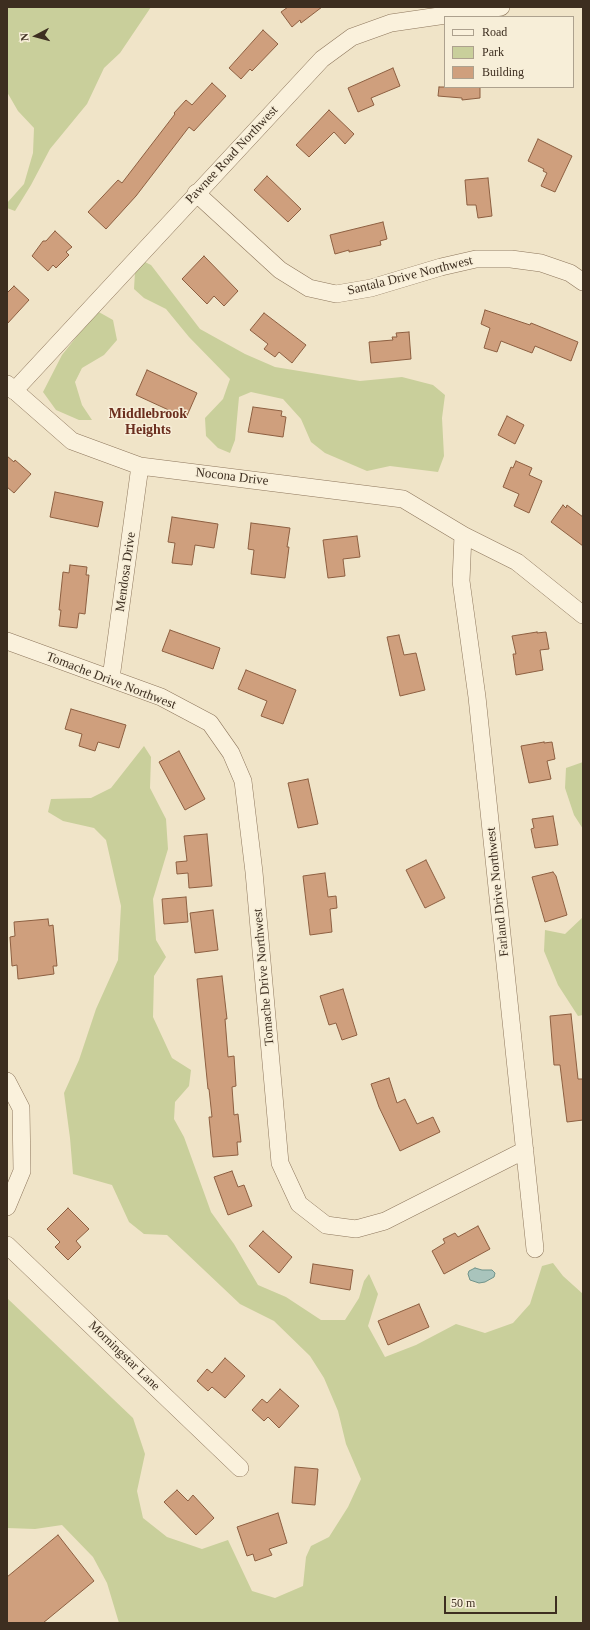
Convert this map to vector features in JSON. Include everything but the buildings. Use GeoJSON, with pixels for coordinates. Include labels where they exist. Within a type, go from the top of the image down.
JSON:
{"type":"FeatureCollection","features":[{"type":"Feature","properties":{"kind":"street","name":"Pawnee Road Northwest"},"geometry":{"type":"LineString","coordinates":[[10,388],[322,58],[352,37],[391,23],[502,7]]}},
{"type":"Feature","properties":{"kind":"street","name":"Santala Drive Northwest"},"geometry":{"type":"LineString","coordinates":[[196,193],[280,270],[309,288],[336,294],[371,288],[441,267],[476,259],[511,259],[541,263],[570,273],[583,282]]}},
{"type":"Feature","properties":{"kind":"street","name":"Nocona Drive"},"geometry":{"type":"LineString","coordinates":[[10,388],[72,441],[140,466],[403,499],[463,535],[518,562],[583,615]]}},
{"type":"Feature","properties":{"kind":"street","name":"Mendosa Drive"},"geometry":{"type":"LineString","coordinates":[[111,678],[140,466]]}},
{"type":"Feature","properties":{"kind":"street","name":"Farland Drive Northwest"},"geometry":{"type":"LineString","coordinates":[[463,535],[461,581],[478,697],[535,1249]]}},
{"type":"Feature","properties":{"kind":"street","name":"Tomache Drive Northwest"},"geometry":{"type":"LineString","coordinates":[[7,641],[161,697],[210,723],[231,753],[243,781],[254,872],[280,1163],[299,1204],[326,1225],[356,1229],[385,1221],[525,1150]]}},
{"type":"Feature","properties":{"kind":"street"},"geometry":{"type":"LineString","coordinates":[[7,1080],[22,1108],[22,1171],[7,1207]]}},
{"type":"Feature","properties":{"kind":"street","name":"Morningstar Lane"},"geometry":{"type":"LineString","coordinates":[[7,1245],[240,1468]]}},
{"type":"Feature","properties":{"kind":"green space"},"geometry":{"type":"Polygon","coordinates":[[[7,7],[151,7],[120,53],[104,68],[87,104],[50,149],[15,211],[7,208],[7,203],[24,184],[33,153],[34,128],[18,111],[7,92],[7,7]]]}},
{"type":"Feature","properties":{"kind":"green space"},"geometry":{"type":"Polygon","coordinates":[[[145,262],[151,265],[200,329],[245,354],[275,367],[360,381],[402,377],[433,385],[445,395],[442,418],[444,456],[438,472],[390,466],[367,471],[325,453],[311,442],[301,419],[283,399],[251,392],[239,397],[235,440],[230,453],[218,448],[206,436],[205,418],[223,399],[230,379],[189,337],[166,309],[144,298],[134,289],[135,272],[145,262]]]}},
{"type":"Feature","properties":{"kind":"green space"},"geometry":{"type":"Polygon","coordinates":[[[97,311],[113,320],[117,340],[104,355],[82,368],[75,382],[82,405],[92,420],[79,420],[56,410],[43,392],[62,355],[97,311]]]}},
{"type":"Feature","properties":{"kind":"green space"},"geometry":{"type":"Polygon","coordinates":[[[144,746],[151,757],[150,788],[166,819],[168,849],[153,899],[156,940],[166,957],[154,976],[153,1017],[172,1058],[191,1070],[189,1086],[175,1102],[174,1119],[184,1137],[211,1212],[234,1244],[258,1285],[286,1297],[321,1320],[345,1320],[359,1298],[364,1281],[369,1274],[378,1294],[368,1326],[385,1357],[416,1345],[456,1324],[485,1333],[513,1323],[530,1304],[542,1266],[553,1263],[563,1276],[583,1294],[583,1623],[119,1623],[107,1583],[93,1557],[62,1525],[35,1529],[7,1528],[7,1298],[133,1418],[145,1454],[137,1491],[143,1518],[167,1537],[202,1549],[228,1540],[252,1591],[275,1598],[303,1586],[306,1557],[311,1546],[329,1537],[348,1507],[361,1479],[346,1444],[338,1411],[324,1378],[310,1356],[274,1321],[240,1304],[167,1235],[144,1234],[129,1222],[112,1185],[73,1174],[64,1093],[79,1060],[96,1009],[118,960],[121,906],[106,840],[94,828],[63,821],[48,812],[51,799],[91,798],[111,788],[144,746]]]}},
{"type":"Feature","properties":{"kind":"green space"},"geometry":{"type":"Polygon","coordinates":[[[583,762],[583,829],[574,815],[565,788],[566,768],[583,762]]]}},
{"type":"Feature","properties":{"kind":"green space"},"geometry":{"type":"Polygon","coordinates":[[[583,917],[583,1015],[578,1016],[558,985],[544,951],[545,930],[565,934],[583,917]]]}},
{"type":"Feature","properties":{"kind":"water"},"geometry":{"type":"Polygon","coordinates":[[[475,1268],[492,1270],[495,1273],[494,1277],[485,1282],[479,1283],[470,1280],[468,1274],[469,1271],[475,1268]]]}},
{"type":"Feature","properties":{"kind":"district","name":"Middlebrook Heights"},"geometry":{"type":"Point","coordinates":[148,422]}}]}
